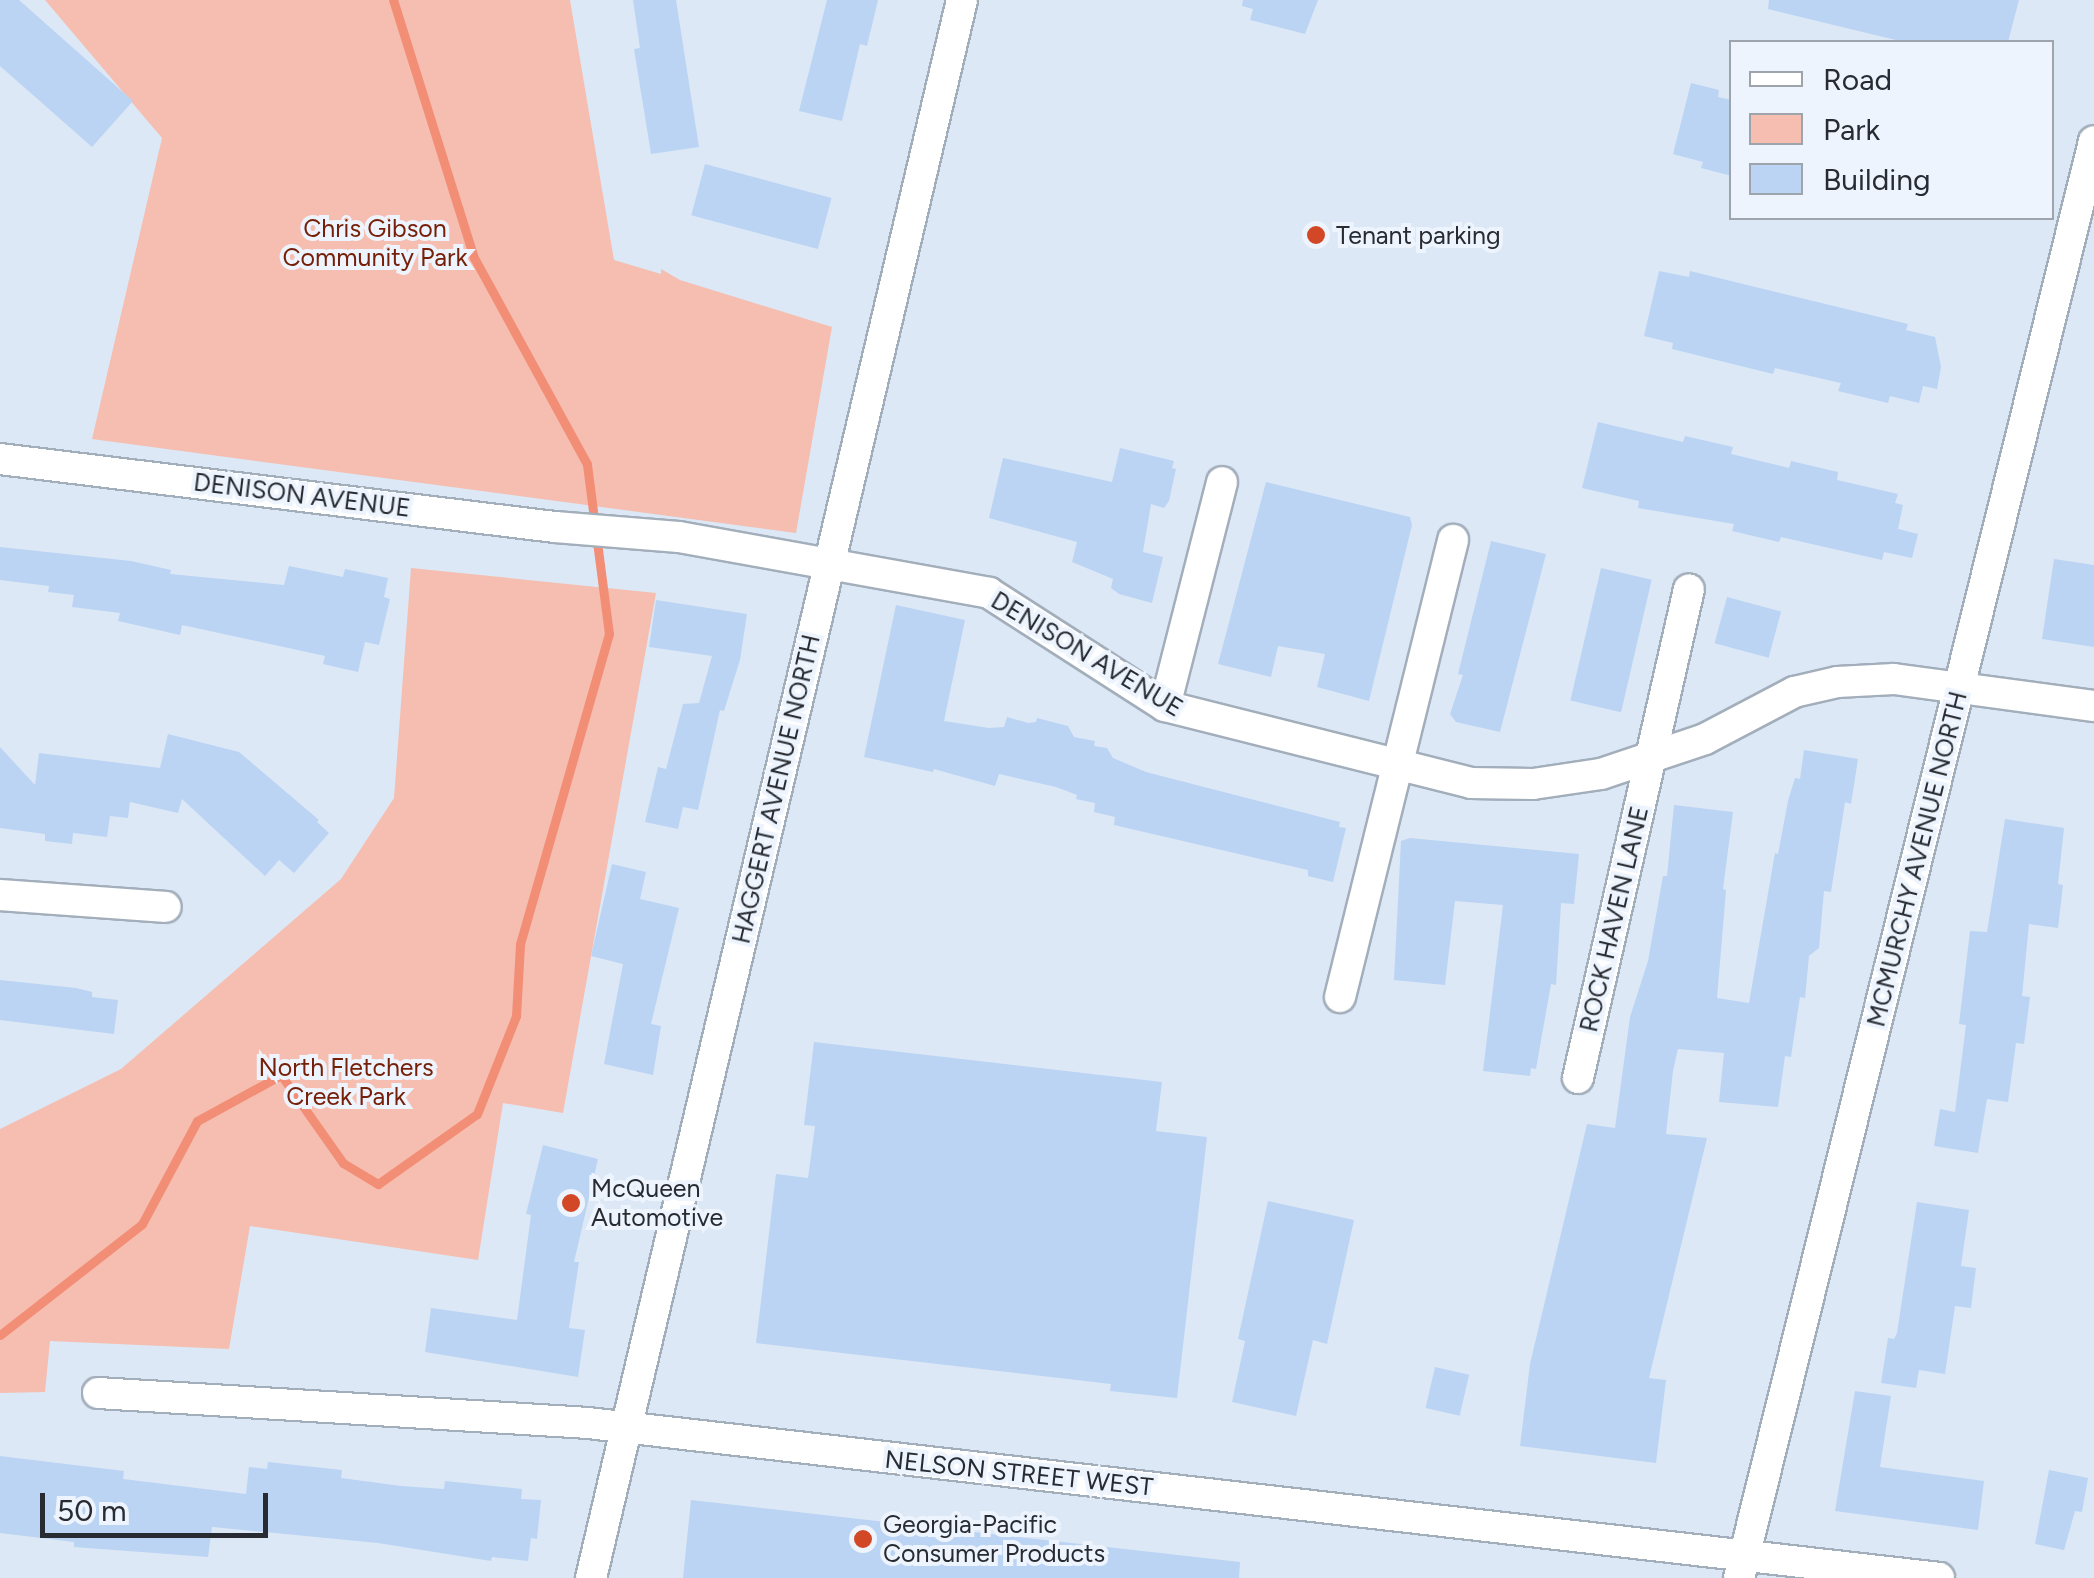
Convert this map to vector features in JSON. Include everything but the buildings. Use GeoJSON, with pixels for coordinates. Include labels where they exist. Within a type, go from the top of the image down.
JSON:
{"type":"FeatureCollection","features":[{"type":"Feature","properties":{"kind":"street","name":"HAGGERT AVENUE NORTH"},"geometry":{"type":"LineString","coordinates":[[591,1578],[888,331],[920,167],[962,0]]}},
{"type":"Feature","properties":{"kind":"street","name":"MCMURCHY AVENUE NORTH"},"geometry":{"type":"LineString","coordinates":[[1742,1566],[2094,141]]}},
{"type":"Feature","properties":{"kind":"street","name":"DENISON AVENUE"},"geometry":{"type":"LineString","coordinates":[[0,459],[554,527],[634,532],[830,562],[990,593],[1164,706],[1398,768],[1471,783],[1533,784],[1601,774],[1705,739],[1794,692],[1837,682],[1894,679],[2094,706]]}},
{"type":"Feature","properties":{"kind":"street"},"geometry":{"type":"LineString","coordinates":[[1164,706],[1222,482]]}},
{"type":"Feature","properties":{"kind":"street"},"geometry":{"type":"LineString","coordinates":[[1340,997],[1454,540]]}},
{"type":"Feature","properties":{"kind":"street","name":"ROCK HAVEN LANE"},"geometry":{"type":"LineString","coordinates":[[1578,1078],[1689,589]]}},
{"type":"Feature","properties":{"kind":"street"},"geometry":{"type":"LineString","coordinates":[[0,895],[166,908]]}},
{"type":"Feature","properties":{"kind":"street","name":"NELSON STREET WEST"},"geometry":{"type":"LineString","coordinates":[[98,1393],[626,1428],[1742,1566],[1939,1578]]}},
{"type":"Feature","properties":{"kind":"green space","name":"Chris Gibson Community Park"},"geometry":{"type":"Polygon","coordinates":[[[45,0],[570,0],[614,260],[661,274],[661,269],[680,280],[832,327],[796,533],[92,439],[162,138],[45,0]]]}},
{"type":"Feature","properties":{"kind":"green space","name":"North Fletchers Creek Park"},"geometry":{"type":"Polygon","coordinates":[[[411,568],[656,593],[563,1113],[503,1103],[478,1260],[250,1226],[229,1349],[50,1341],[45,1392],[0,1393],[0,1129],[121,1069],[341,879],[394,798],[411,568]]]}},
{"type":"Feature","properties":{"kind":"waterway"},"geometry":{"type":"LineString","coordinates":[[0,1335],[142,1224],[197,1121],[281,1075],[343,1163],[378,1184],[477,1114],[516,1016],[520,944],[609,634],[587,464],[474,258],[393,0]]}},
{"type":"Feature","properties":{"kind":"place","name":"Tenant parking"},"geometry":{"type":"Point","coordinates":[1316,235]}},
{"type":"Feature","properties":{"kind":"place","name":"McQueen Automotive"},"geometry":{"type":"Point","coordinates":[571,1203]}},
{"type":"Feature","properties":{"kind":"place","name":"Georgia-Pacific Consumer Products"},"geometry":{"type":"Point","coordinates":[863,1539]}}]}
